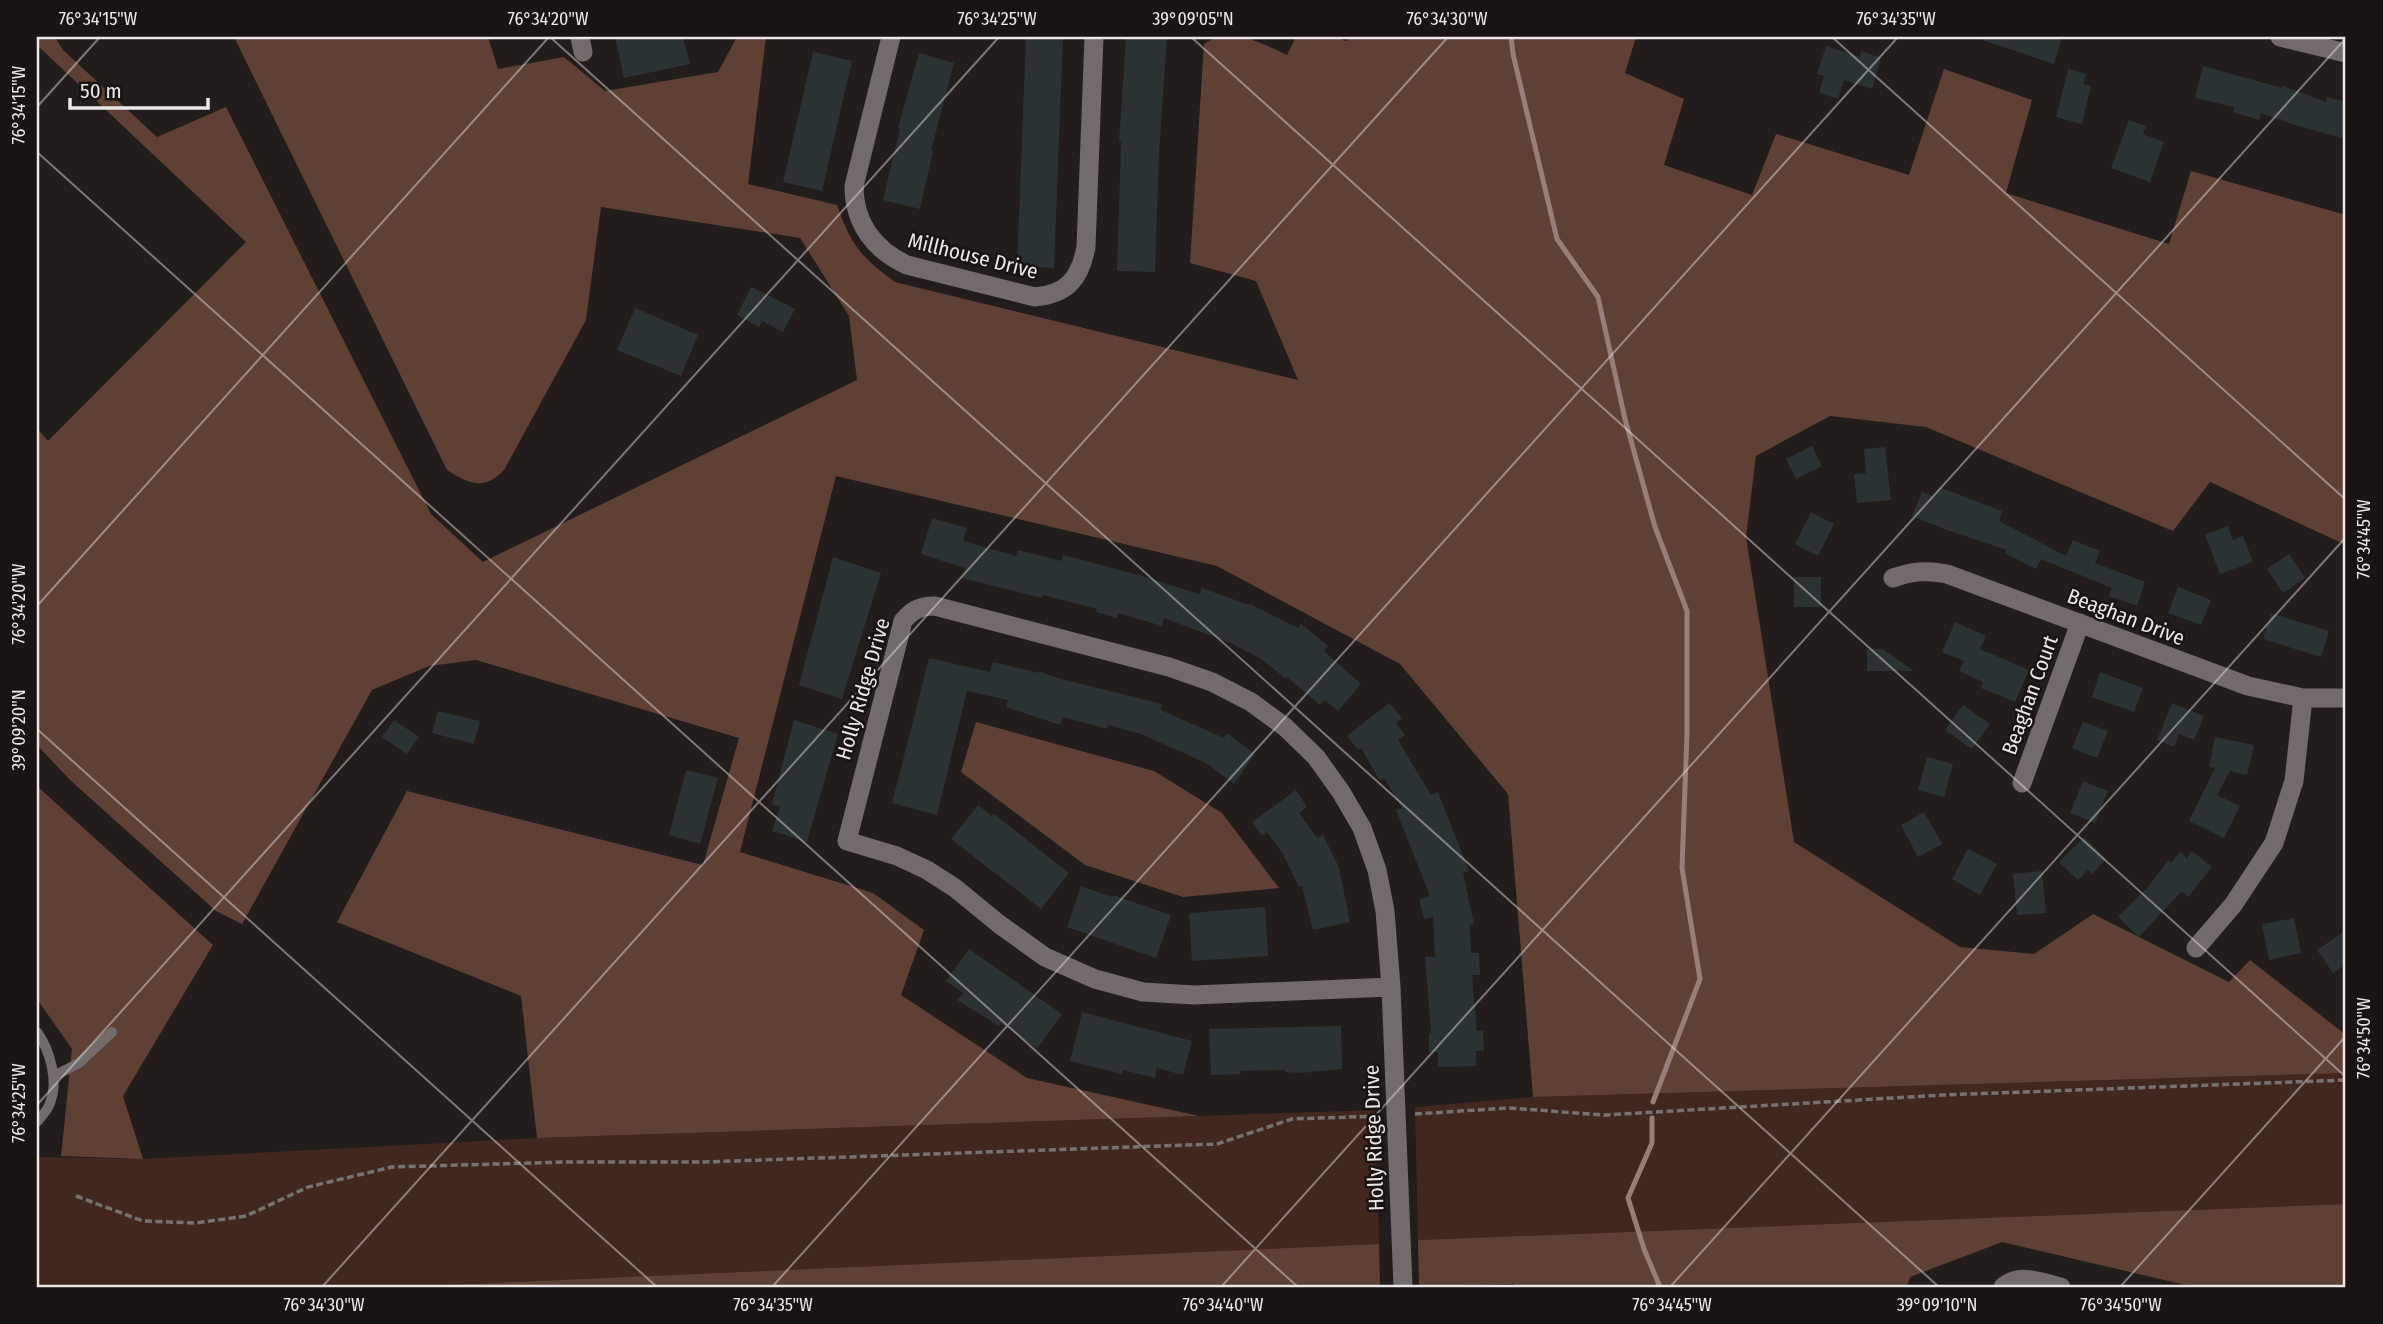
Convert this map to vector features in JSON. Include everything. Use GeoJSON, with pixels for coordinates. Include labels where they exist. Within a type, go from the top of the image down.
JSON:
{"type":"FeatureCollection","features":[{"type":"Feature","properties":{"kind":"street","name":"Millhouse Drive"},"geometry":{"type":"LineString","coordinates":[[891,37],[854,186],[858,217],[865,232],[877,247],[891,258],[907,265],[1035,297],[1049,296],[1064,288],[1076,278],[1083,264],[1086,247],[1094,37]]}},
{"type":"Feature","properties":{"kind":"street"},"geometry":{"type":"LineString","coordinates":[[2280,37],[2346,53]]}},
{"type":"Feature","properties":{"kind":"street","name":"Beaghan Drive"},"geometry":{"type":"LineString","coordinates":[[1892,578],[1912,571],[1929,570],[1947,574],[2258,688],[2303,698],[2346,698]]}},
{"type":"Feature","properties":{"kind":"street","name":"Holly Ridge Drive"},"geometry":{"type":"LineString","coordinates":[[1391,987],[1194,995],[1143,992],[1095,979],[1045,957],[999,924],[956,888],[927,870],[897,856],[846,841],[903,621],[911,611],[923,606],[935,606],[1169,667],[1212,681],[1251,702],[1285,727],[1316,757],[1362,828],[1377,870],[1385,911],[1391,987],[1403,1287]]}},
{"type":"Feature","properties":{"kind":"street","name":"Beaghan Court"},"geometry":{"type":"LineString","coordinates":[[2022,783],[2080,624]]}},
{"type":"Feature","properties":{"kind":"street"},"geometry":{"type":"LineString","coordinates":[[2196,948],[2233,905],[2274,843],[2294,781],[2303,698]]}},
{"type":"Feature","properties":{"kind":"street"},"geometry":{"type":"LineString","coordinates":[[2003,1287],[2018,1279],[2030,1279],[2061,1287]]}},
{"type":"Feature","properties":{"kind":"lane"},"geometry":{"type":"LineString","coordinates":[[37,1032],[54,1076],[50,1104],[37,1122]]}},
{"type":"Feature","properties":{"kind":"lane"},"geometry":{"type":"LineString","coordinates":[[54,1076],[79,1063],[112,1032]]}},
{"type":"Feature","properties":{"kind":"path"},"geometry":{"type":"LineString","coordinates":[[76,1196],[143,1222],[195,1223],[246,1216],[308,1187],[392,1167],[566,1162],[704,1162],[1217,1143],[1292,1119],[1508,1108],[1605,1115],[1943,1095],[2346,1080]]}},
{"type":"Feature","properties":{"kind":"shaded area"},"geometry":{"type":"Polygon","coordinates":[[[1224,36],[1246,38],[1287,55],[1296,37],[1335,37],[1346,41],[1350,37],[1636,37],[1625,73],[1684,99],[1664,165],[1752,195],[1776,134],[1909,175],[1944,69],[2032,100],[2006,193],[2169,244],[2191,171],[2346,215],[2346,545],[2210,482],[2173,531],[1926,427],[1830,416],[1756,456],[1746,537],[1794,842],[1960,947],[2034,954],[2093,914],[2229,982],[2250,960],[2346,1035],[2346,1073],[1533,1097],[1508,794],[1400,664],[1217,566],[836,476],[740,852],[873,893],[924,930],[901,995],[1027,1078],[1199,1116],[537,1138],[521,996],[337,922],[407,791],[703,865],[739,738],[476,660],[429,666],[372,690],[242,924],[216,911],[70,780],[37,745],[37,428],[48,441],[246,242],[37,45],[37,37],[55,37],[63,50],[157,137],[226,107],[431,514],[483,562],[857,380],[849,316],[800,238],[601,207],[586,320],[504,470],[497,477],[483,483],[462,479],[447,470],[234,37],[488,37],[498,69],[564,57],[605,91],[718,72],[737,37],[766,37],[748,184],[837,205],[858,249],[895,282],[1298,380],[1256,281],[1190,263],[1204,44],[1224,36]]]}},
{"type":"Feature","properties":{"kind":"shaded area"},"geometry":{"type":"Polygon","coordinates":[[[976,722],[1154,771],[1222,813],[1279,888],[1183,897],[1085,865],[961,772],[976,722]]]}},
{"type":"Feature","properties":{"kind":"shaded area"},"geometry":{"type":"Polygon","coordinates":[[[37,786],[213,945],[123,1096],[143,1159],[61,1156],[72,1049],[37,999],[37,786]]]}},
{"type":"Feature","properties":{"kind":"shaded area"},"geometry":{"type":"Polygon","coordinates":[[[2346,1073],[2346,1204],[1418,1240],[1415,1107],[1533,1097],[2346,1073]]]}},
{"type":"Feature","properties":{"kind":"shaded area"},"geometry":{"type":"Polygon","coordinates":[[[1375,1110],[1379,1244],[399,1287],[37,1287],[37,1157],[143,1159],[537,1138],[1375,1110]]]}},
{"type":"Feature","properties":{"kind":"shaded area"},"geometry":{"type":"Polygon","coordinates":[[[2346,1204],[2346,1287],[2194,1287],[2002,1242],[1910,1277],[1907,1287],[1514,1287],[1514,1284],[1419,1286],[1418,1240],[2346,1204]]]}},
{"type":"Feature","properties":{"kind":"shaded area"},"geometry":{"type":"Polygon","coordinates":[[[1379,1244],[1380,1287],[399,1287],[1379,1244]]]}},
{"type":"Feature","properties":{"kind":"building"},"geometry":{"type":"Polygon","coordinates":[[[615,37],[683,37],[690,64],[624,78],[615,37]]]}},
{"type":"Feature","properties":{"kind":"building"},"geometry":{"type":"Polygon","coordinates":[[[1026,37],[1063,37],[1054,268],[1017,266],[1026,37]]]}},
{"type":"Feature","properties":{"kind":"building"},"geometry":{"type":"Polygon","coordinates":[[[1126,37],[1167,37],[1155,272],[1117,271],[1119,141],[1126,37]]]}},
{"type":"Feature","properties":{"kind":"building"},"geometry":{"type":"Polygon","coordinates":[[[1983,37],[2062,37],[2054,64],[1982,40],[1983,37]]]}},
{"type":"Feature","properties":{"kind":"building"},"geometry":{"type":"Polygon","coordinates":[[[1826,46],[1860,57],[1861,51],[1881,58],[1872,89],[1844,80],[1838,99],[1819,93],[1824,76],[1817,74],[1826,46]]]}},
{"type":"Feature","properties":{"kind":"building"},"geometry":{"type":"Polygon","coordinates":[[[813,52],[852,61],[822,191],[783,182],[813,52]]]}},
{"type":"Feature","properties":{"kind":"building"},"geometry":{"type":"Polygon","coordinates":[[[919,53],[954,63],[931,151],[920,209],[883,200],[900,129],[898,128],[919,53]]]}},
{"type":"Feature","properties":{"kind":"building"},"geometry":{"type":"Polygon","coordinates":[[[2203,66],[2282,88],[2283,86],[2326,102],[2327,97],[2346,102],[2346,123],[2342,138],[2261,113],[2259,120],[2233,112],[2234,107],[2195,98],[2203,66]]]}},
{"type":"Feature","properties":{"kind":"building"},"geometry":{"type":"Polygon","coordinates":[[[2068,69],[2086,74],[2083,84],[2091,86],[2082,124],[2056,117],[2068,69]]]}},
{"type":"Feature","properties":{"kind":"building"},"geometry":{"type":"Polygon","coordinates":[[[2129,120],[2146,126],[2143,134],[2164,142],[2150,182],[2111,168],[2129,120]]]}},
{"type":"Feature","properties":{"kind":"building"},"geometry":{"type":"Polygon","coordinates":[[[751,287],[795,309],[783,332],[762,321],[759,327],[737,315],[751,287]]]}},
{"type":"Feature","properties":{"kind":"building"},"geometry":{"type":"Polygon","coordinates":[[[635,308],[698,335],[681,376],[617,350],[635,308]]]}},
{"type":"Feature","properties":{"kind":"building"},"geometry":{"type":"Polygon","coordinates":[[[1812,446],[1822,466],[1796,479],[1786,459],[1812,446]]]}},
{"type":"Feature","properties":{"kind":"building"},"geometry":{"type":"Polygon","coordinates":[[[1885,447],[1891,500],[1857,503],[1854,474],[1866,473],[1864,449],[1885,447]]]}},
{"type":"Feature","properties":{"kind":"building"},"geometry":{"type":"Polygon","coordinates":[[[1939,487],[2002,511],[1999,521],[2066,556],[2073,540],[2100,551],[2095,563],[2145,582],[2137,606],[2109,596],[2112,588],[2041,559],[2036,569],[2005,553],[2007,550],[1912,516],[1922,492],[1934,497],[1939,487]]]}},
{"type":"Feature","properties":{"kind":"building"},"geometry":{"type":"Polygon","coordinates":[[[1811,512],[1834,524],[1818,556],[1795,544],[1811,512]]]}},
{"type":"Feature","properties":{"kind":"building"},"geometry":{"type":"Polygon","coordinates":[[[932,518],[967,528],[963,541],[1016,556],[1018,550],[1062,561],[1063,555],[1199,594],[1202,588],[1250,604],[1298,628],[1301,624],[1328,646],[1324,651],[1361,684],[1338,711],[1325,700],[1320,705],[1260,658],[1230,643],[1164,618],[1162,626],[1118,613],[1117,618],[1096,612],[1097,609],[1043,595],[1042,598],[962,578],[965,568],[921,554],[932,518]]]}},
{"type":"Feature","properties":{"kind":"building"},"geometry":{"type":"Polygon","coordinates":[[[2228,526],[2233,540],[2243,536],[2253,562],[2220,574],[2205,535],[2228,526]]]}},
{"type":"Feature","properties":{"kind":"building"},"geometry":{"type":"Polygon","coordinates":[[[2289,554],[2305,578],[2283,593],[2267,569],[2289,554]]]}},
{"type":"Feature","properties":{"kind":"building"},"geometry":{"type":"Polygon","coordinates":[[[833,557],[881,573],[842,699],[799,685],[833,557]]]}},
{"type":"Feature","properties":{"kind":"building"},"geometry":{"type":"Polygon","coordinates":[[[1794,577],[1821,577],[1821,607],[1794,607],[1794,577]]]}},
{"type":"Feature","properties":{"kind":"building"},"geometry":{"type":"Polygon","coordinates":[[[2178,587],[2211,600],[2201,625],[2168,613],[2178,587]]]}},
{"type":"Feature","properties":{"kind":"building"},"geometry":{"type":"Polygon","coordinates":[[[2271,613],[2329,631],[2321,657],[2263,639],[2271,613]]]}},
{"type":"Feature","properties":{"kind":"building"},"geometry":{"type":"Polygon","coordinates":[[[1955,622],[1986,636],[1980,649],[2029,670],[2015,702],[1981,688],[1983,682],[1959,671],[1964,661],[1942,652],[1955,622]]]}},
{"type":"Feature","properties":{"kind":"building"},"geometry":{"type":"Polygon","coordinates":[[[1867,649],[1883,649],[1914,671],[1867,671],[1867,649]]]}},
{"type":"Feature","properties":{"kind":"building"},"geometry":{"type":"Polygon","coordinates":[[[929,658],[990,672],[993,662],[1039,671],[1162,704],[1161,710],[1224,738],[1227,733],[1255,754],[1234,784],[1206,763],[1141,734],[1108,725],[1107,729],[1063,717],[1060,725],[1006,707],[1008,700],[967,691],[937,815],[892,803],[929,658]]]}},
{"type":"Feature","properties":{"kind":"building"},"geometry":{"type":"Polygon","coordinates":[[[2100,672],[2143,688],[2134,712],[2092,697],[2100,672]]]}},
{"type":"Feature","properties":{"kind":"building"},"geometry":{"type":"Polygon","coordinates":[[[1389,703],[1402,718],[1396,723],[1405,735],[1398,740],[1431,795],[1438,792],[1469,871],[1463,873],[1474,924],[1470,925],[1471,953],[1479,953],[1480,975],[1472,975],[1477,1031],[1483,1031],[1484,1051],[1476,1051],[1476,1066],[1438,1067],[1438,1052],[1429,1052],[1431,1033],[1425,957],[1435,957],[1433,917],[1424,919],[1419,899],[1430,896],[1396,810],[1402,808],[1384,778],[1380,781],[1361,748],[1358,750],[1347,736],[1389,703]]]}},
{"type":"Feature","properties":{"kind":"building"},"geometry":{"type":"Polygon","coordinates":[[[2172,703],[2204,716],[2194,740],[2179,734],[2174,747],[2157,740],[2172,703]]]}},
{"type":"Feature","properties":{"kind":"building"},"geometry":{"type":"Polygon","coordinates":[[[1963,705],[1990,724],[1972,749],[1945,730],[1963,705]]]}},
{"type":"Feature","properties":{"kind":"building"},"geometry":{"type":"Polygon","coordinates":[[[438,711],[480,721],[474,744],[432,733],[438,711]]]}},
{"type":"Feature","properties":{"kind":"building"},"geometry":{"type":"Polygon","coordinates":[[[394,720],[419,737],[407,754],[382,737],[394,720]]]}},
{"type":"Feature","properties":{"kind":"building"},"geometry":{"type":"Polygon","coordinates":[[[794,720],[838,734],[807,842],[772,831],[780,807],[772,804],[794,720]]]}},
{"type":"Feature","properties":{"kind":"building"},"geometry":{"type":"Polygon","coordinates":[[[2083,722],[2108,731],[2097,758],[2072,748],[2083,722]]]}},
{"type":"Feature","properties":{"kind":"building"},"geometry":{"type":"Polygon","coordinates":[[[2215,737],[2254,745],[2247,775],[2230,771],[2217,795],[2240,806],[2224,838],[2189,821],[2215,768],[2209,767],[2215,737]]]}},
{"type":"Feature","properties":{"kind":"building"},"geometry":{"type":"Polygon","coordinates":[[[1927,757],[1953,764],[1944,797],[1918,790],[1927,757]]]}},
{"type":"Feature","properties":{"kind":"building"},"geometry":{"type":"Polygon","coordinates":[[[686,770],[718,778],[700,844],[669,835],[686,770]]]}},
{"type":"Feature","properties":{"kind":"building"},"geometry":{"type":"Polygon","coordinates":[[[2083,781],[2108,791],[2095,823],[2070,813],[2083,781]]]}},
{"type":"Feature","properties":{"kind":"building"},"geometry":{"type":"Polygon","coordinates":[[[1296,790],[1307,807],[1299,813],[1317,838],[1323,835],[1339,867],[1350,922],[1313,930],[1302,886],[1299,887],[1283,854],[1267,832],[1262,836],[1252,822],[1296,790]]]}},
{"type":"Feature","properties":{"kind":"building"},"geometry":{"type":"Polygon","coordinates":[[[978,805],[992,816],[994,814],[1069,873],[1041,909],[951,839],[978,805]]]}},
{"type":"Feature","properties":{"kind":"building"},"geometry":{"type":"Polygon","coordinates":[[[1924,812],[1942,844],[1918,857],[1901,825],[1924,812]]]}},
{"type":"Feature","properties":{"kind":"building"},"geometry":{"type":"Polygon","coordinates":[[[2084,837],[2106,859],[2092,874],[2088,870],[2078,880],[2059,862],[2084,837]]]}},
{"type":"Feature","properties":{"kind":"building"},"geometry":{"type":"Polygon","coordinates":[[[1968,849],[1997,864],[1980,895],[1952,879],[1968,849]]]}},
{"type":"Feature","properties":{"kind":"building"},"geometry":{"type":"Polygon","coordinates":[[[2192,851],[2212,867],[2188,897],[2182,891],[2139,937],[2118,917],[2147,888],[2168,861],[2171,863],[2180,852],[2187,858],[2192,851]]]}},
{"type":"Feature","properties":{"kind":"building"},"geometry":{"type":"Polygon","coordinates":[[[2042,871],[2046,913],[2017,915],[2013,874],[2042,871]]]}},
{"type":"Feature","properties":{"kind":"building"},"geometry":{"type":"Polygon","coordinates":[[[1081,886],[1171,915],[1156,958],[1067,927],[1081,886]]]}},
{"type":"Feature","properties":{"kind":"building"},"geometry":{"type":"Polygon","coordinates":[[[1265,907],[1268,956],[1192,961],[1189,913],[1265,907]]]}},
{"type":"Feature","properties":{"kind":"building"},"geometry":{"type":"Polygon","coordinates":[[[2294,918],[2301,953],[2269,960],[2262,924],[2294,918]]]}},
{"type":"Feature","properties":{"kind":"building"},"geometry":{"type":"Polygon","coordinates":[[[2346,930],[2346,964],[2333,973],[2317,950],[2346,930]]]}},
{"type":"Feature","properties":{"kind":"building"},"geometry":{"type":"Polygon","coordinates":[[[969,949],[1062,1014],[1037,1049],[1001,1023],[999,1026],[957,1000],[963,993],[946,981],[969,949]]]}},
{"type":"Feature","properties":{"kind":"building"},"geometry":{"type":"Polygon","coordinates":[[[1082,1012],[1192,1041],[1183,1075],[1157,1068],[1155,1078],[1123,1070],[1122,1074],[1070,1061],[1082,1012]]]}},
{"type":"Feature","properties":{"kind":"building"},"geometry":{"type":"Polygon","coordinates":[[[1341,1026],[1342,1069],[1301,1073],[1285,1070],[1240,1071],[1241,1074],[1211,1075],[1209,1029],[1341,1026]]]}},
{"type":"Feature","properties":{"kind":"waterway"},"geometry":{"type":"LineString","coordinates":[[1511,37],[1557,239],[1598,297],[1625,419],[1655,527],[1687,611],[1687,733],[1682,868],[1700,979],[1653,1102]]}},
{"type":"Feature","properties":{"kind":"waterway"},"geometry":{"type":"LineString","coordinates":[[1652,1118],[1652,1143],[1628,1198],[1644,1249],[1660,1287]]}}]}
